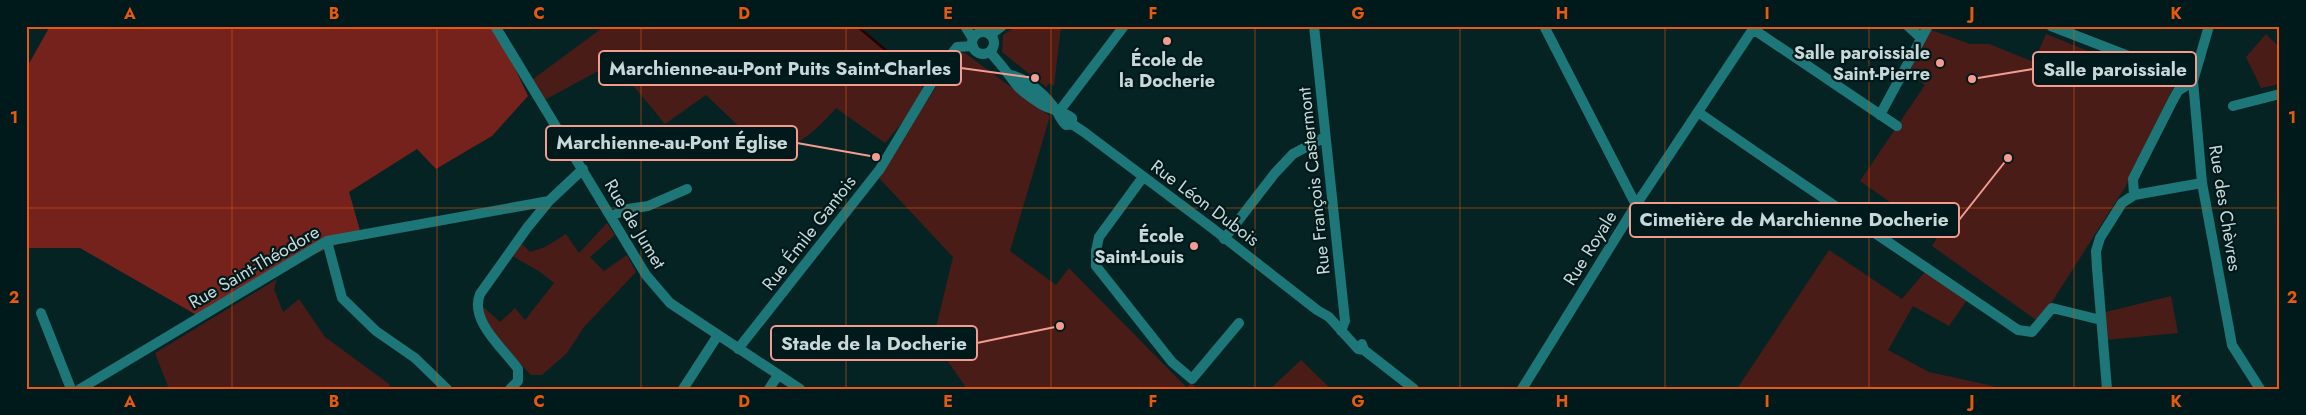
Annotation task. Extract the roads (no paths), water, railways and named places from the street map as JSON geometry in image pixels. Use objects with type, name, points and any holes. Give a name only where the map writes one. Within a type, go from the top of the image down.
[{"type":"street","name":"Rue de Jumet","points":[[494,26],[646,275],[659,292],[670,303],[800,389]]},
{"type":"street","points":[[965,26],[973,42],[980,54],[990,52],[994,43],[990,35],[982,32],[973,42]]},
{"type":"street","points":[[990,35],[1002,26]]},
{"type":"street","points":[[1058,113],[1124,26]]},
{"type":"street","name":"Rue François Castermont","points":[[1314,26],[1345,321],[1340,331]]},
{"type":"street","points":[[1544,26],[1636,205]]},
{"type":"street","points":[[1908,26],[1921,38]]},
{"type":"street","points":[[1880,115],[1928,26]]},
{"type":"street","points":[[2052,26],[2193,81]]},
{"type":"street","name":"Rue des Chèvres","points":[[2209,26],[2193,81],[2202,182],[2232,345],[2260,389]]},
{"type":"street","points":[[1754,28],[1897,126]]},
{"type":"street","name":"Rue Royale","points":[[1527,387],[1636,205],[1754,28]]},
{"type":"street","name":"Rue Émile Gantois","points":[[738,349],[880,169],[942,66],[956,47],[973,42]]},
{"type":"street","name":"Rue Léon Dubois","points":[[990,52],[1011,75],[1015,84],[1042,105],[1058,113],[1061,121],[1066,125],[1072,124],[1143,177],[1317,310],[1321,320],[1362,344],[1364,350],[1414,389]]},
{"type":"street","points":[[2134,195],[2133,179],[2173,100],[2178,91],[2193,81]]},
{"type":"street","points":[[2234,106],[2280,94]]},
{"type":"street","points":[[1698,112],[1885,242],[1914,259],[2018,330],[2032,332],[2052,308],[2101,320]]},
{"type":"street","points":[[1224,239],[1275,173],[1293,154],[1325,137]]},
{"type":"street","points":[[510,389],[518,381],[518,369],[481,321],[477,301],[527,228],[549,201],[582,169]]},
{"type":"street","points":[[1143,177],[1099,237],[1096,251],[1096,266],[1172,362],[1192,379],[1239,323]]},
{"type":"street","points":[[2107,389],[2096,251],[2100,238],[2122,203],[2134,195],[2202,182]]},
{"type":"street","points":[[611,216],[628,209],[648,206],[687,189]]},
{"type":"street","name":"Rue Saint-Théodore","points":[[80,389],[327,241],[549,201]]},
{"type":"street","points":[[327,241],[342,298],[376,331],[415,358],[447,389]]},
{"type":"street","points":[[41,313],[72,389]]},
{"type":"street","points":[[683,389],[718,335]]},
{"type":"street","points":[[769,389],[778,374]]},
{"type":"waterway","points":[[857,26],[895,58]]},
{"type":"place","name":"École de la Docherie","points":[[1167,41]]},
{"type":"place","name":"Salle paroissiale Saint-Pierre","points":[[1940,63]]},
{"type":"place","name":"Marchienne-au-Pont Puits Saint-Charles","points":[[1035,78]]},
{"type":"place","name":"Salle paroissiale","points":[[1972,79]]},
{"type":"place","name":"Marchienne-au-Pont Église","points":[[876,157]]},
{"type":"place","name":"Cimetière de Marchienne Docherie","points":[[2008,158]]},
{"type":"place","name":"École Saint-Louis","points":[[1194,246]]},
{"type":"place","name":"Stade de la Docherie","points":[[1060,326]]}]
